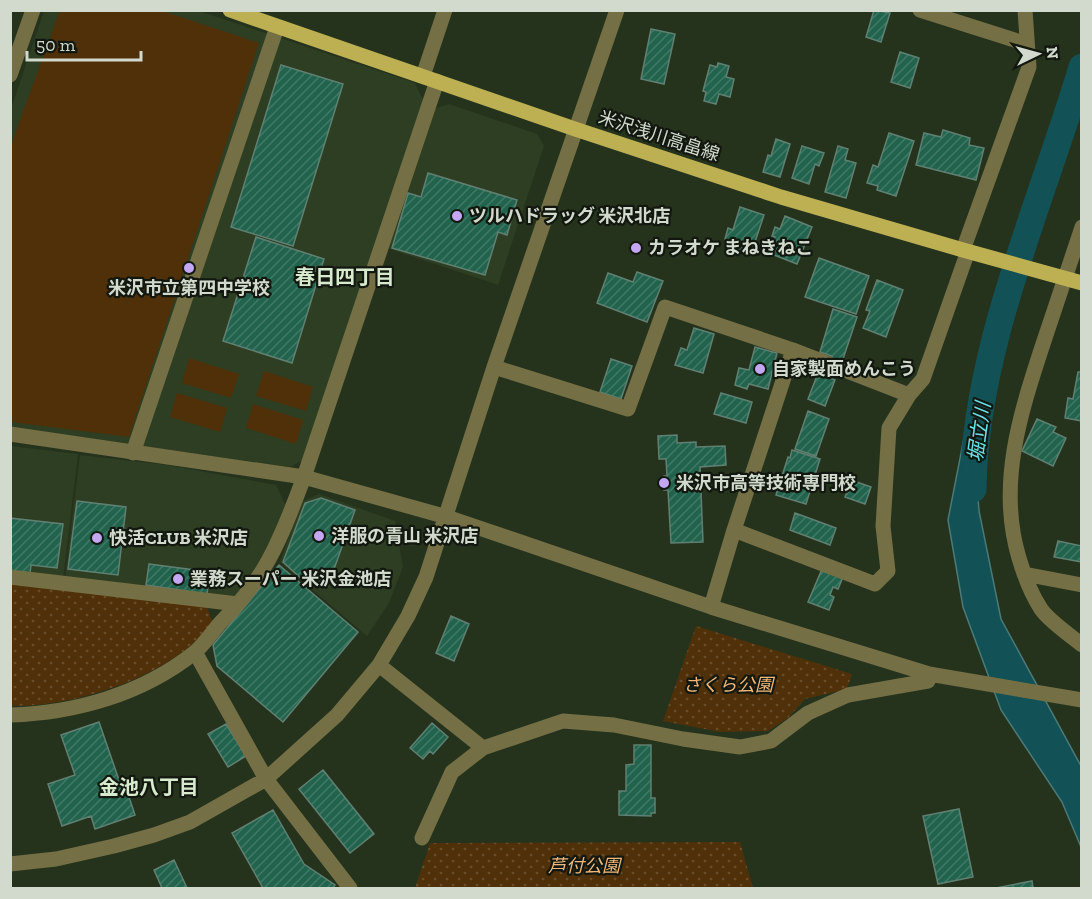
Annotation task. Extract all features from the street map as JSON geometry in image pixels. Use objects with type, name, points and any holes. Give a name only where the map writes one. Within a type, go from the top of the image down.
[{"type":"main road","name":"米沢浅川高畠線","points":[[230,10],[575,129],[792,200],[1082,283]]},
{"type":"street","points":[[10,75],[33,10]]},
{"type":"street","points":[[10,715],[87,705],[120,695],[156,678],[195,652],[238,604],[267,564],[284,531],[304,477],[430,79],[445,10]]},
{"type":"street","points":[[10,864],[56,859],[154,835],[190,822],[267,779],[337,715],[379,665],[408,616],[426,577],[494,367],[617,10]]},
{"type":"street","points":[[920,10],[1027,44]]},
{"type":"street","points":[[734,530],[875,584],[888,571],[883,526],[889,428],[909,395],[922,380],[1029,67],[1025,10]]},
{"type":"street","points":[[133,453],[277,27]]},
{"type":"street","points":[[1082,227],[1026,394],[1014,441],[1010,477],[1010,518],[1024,574],[1042,610],[1082,645]]},
{"type":"street","points":[[494,367],[628,409],[665,307],[793,351],[909,395]]},
{"type":"street","points":[[711,608],[793,351]]},
{"type":"street","points":[[10,434],[304,477],[447,517],[711,608],[929,674],[1082,700]]},
{"type":"street","points":[[1024,574],[1082,585]]},
{"type":"street","points":[[10,577],[238,604]]},
{"type":"street","points":[[195,652],[267,779],[350,888]]},
{"type":"street","points":[[379,665],[483,748]]},
{"type":"street","points":[[422,838],[452,772],[483,748],[563,722],[614,725],[683,739],[740,747],[771,741],[808,713],[848,695],[928,681],[929,674]]},
{"type":"shaded area","name":"米沢市立第四中学校","points":[[44,11],[199,11],[415,83],[423,100],[303,460],[290,467],[11,428],[11,109]]},
{"type":"shaded area","name":"ツルハドラッグ 米沢北店","points":[[449,104],[537,134],[544,146],[498,285],[387,248],[433,109]]},
{"type":"shaded area","points":[[11,446],[78,454],[63,579],[11,573]]},
{"type":"shaded area","points":[[80,455],[167,465],[276,485],[286,506],[262,562],[233,602],[65,579]]},
{"type":"shaded area","points":[[319,494],[395,521],[403,567],[389,603],[367,636],[280,562],[301,502]]},
{"type":"green space","points":[[60,10],[163,11],[259,43],[129,437],[11,422],[11,145]]},
{"type":"green space","points":[[189,358],[239,374],[231,398],[182,383]]},
{"type":"green space","points":[[264,371],[313,387],[306,411],[256,396]]},
{"type":"green space","points":[[177,393],[227,408],[220,432],[170,417]]},
{"type":"green space","points":[[253,404],[303,420],[296,444],[246,428]]},
{"type":"green space","points":[[11,584],[206,604],[213,623],[190,646],[172,659],[129,682],[57,702],[11,706]]},
{"type":"green space","name":"さくら公園","points":[[696,626],[852,674],[847,689],[805,699],[788,718],[768,731],[720,732],[663,721]]},
{"type":"green space","name":"芦付公園","points":[[740,842],[753,888],[415,888],[430,843]]},
{"type":"water","points":[[971,402],[979,511],[1001,619],[1081,766],[1081,847],[1062,802],[1001,710],[963,607],[948,520]]},
{"type":"building","points":[[874,10],[890,13],[881,42],[866,37]]},
{"type":"building","points":[[651,29],[675,34],[664,84],[641,79]]},
{"type":"building","points":[[900,52],[919,58],[910,88],[891,82]]},
{"type":"building","points":[[718,63],[729,66],[726,77],[734,79],[730,97],[719,94],[716,104],[704,101],[706,92],[703,91],[710,65],[717,67]]},
{"type":"building","points":[[281,65],[343,84],[293,246],[231,227]]},
{"type":"building","points":[[943,130],[970,138],[969,145],[984,148],[976,180],[916,165],[924,133],[941,137]]},
{"type":"building","points":[[889,133],[914,141],[896,196],[877,190],[878,186],[867,183],[873,165],[878,167]]},
{"type":"building","points":[[776,139],[790,144],[780,177],[763,172]]},
{"type":"building","points":[[802,146],[824,153],[819,166],[815,164],[809,184],[792,178]]},
{"type":"building","points":[[838,146],[848,149],[845,160],[856,163],[846,198],[825,192]]},
{"type":"building","name":"ツルハドラッグ 米沢北店","points":[[428,173],[517,200],[507,235],[498,232],[485,275],[392,248],[408,193],[421,197]]},
{"type":"building","points":[[740,207],[764,215],[751,254],[726,245],[728,228],[733,230]]},
{"type":"building","points":[[785,216],[812,227],[797,264],[769,253],[775,237],[772,236],[775,227],[780,229]]},
{"type":"building","points":[[256,237],[324,259],[292,363],[223,341]]},
{"type":"building","points":[[819,258],[869,276],[856,314],[805,297]]},
{"type":"building","points":[[637,272],[663,281],[647,322],[597,303],[608,273],[633,282]]},
{"type":"building","points":[[877,280],[903,290],[886,337],[863,328],[870,311],[866,310]]},
{"type":"building","points":[[833,309],[857,317],[842,362],[831,359],[832,356],[820,352]]},
{"type":"building","points":[[694,328],[714,334],[703,373],[675,365],[681,348],[687,350]]},
{"type":"building","points":[[755,347],[777,353],[768,389],[749,384],[747,389],[735,385],[739,368],[749,370]]},
{"type":"building","points":[[611,359],[632,366],[621,399],[600,392]]},
{"type":"building","points":[[1078,372],[1082,372],[1082,421],[1065,418],[1068,398],[1073,399]]},
{"type":"building","points":[[818,373],[835,380],[825,406],[808,399]]},
{"type":"building","points":[[721,393],[752,402],[746,423],[714,414]]},
{"type":"building","points":[[808,411],[829,419],[816,456],[795,449]]},
{"type":"building","points":[[1037,419],[1056,427],[1053,432],[1066,438],[1053,466],[1022,451]]},
{"type":"building","points":[[677,435],[677,443],[696,442],[696,447],[725,446],[726,465],[700,467],[703,542],[671,543],[668,490],[664,490],[664,476],[667,476],[666,459],[659,459],[658,436]]},
{"type":"building","points":[[792,450],[820,459],[806,504],[776,495]]},
{"type":"building","points":[[851,480],[871,487],[865,504],[845,497]]},
{"type":"building","name":"洋服の青山 米沢店","points":[[321,498],[355,510],[328,586],[303,580],[283,562],[305,503]]},
{"type":"building","name":"快活CLUB 米沢店","points":[[77,501],[126,507],[118,575],[68,569]]},
{"type":"building","points":[[795,513],[836,528],[830,545],[790,530]]},
{"type":"building","points":[[10,518],[63,524],[57,568],[31,565],[30,573],[10,571]]},
{"type":"building","points":[[1058,541],[1082,546],[1082,562],[1054,557]]},
{"type":"building","name":"業務スーパー 米沢金池店","points":[[149,564],[210,572],[207,594],[146,585]]},
{"type":"building","points":[[279,565],[358,632],[283,722],[217,666],[213,645]]},
{"type":"building","points":[[822,569],[843,577],[838,589],[833,587],[830,595],[834,597],[829,610],[808,602]]},
{"type":"building","points":[[451,616],[469,624],[454,661],[436,653]]},
{"type":"building","points":[[99,722],[120,783],[124,782],[135,815],[95,829],[91,816],[62,826],[48,784],[75,775],[61,735]]},
{"type":"building","points":[[432,723],[448,737],[433,754],[430,751],[423,759],[410,748]]},
{"type":"building","points":[[226,724],[246,756],[228,767],[208,734]]},
{"type":"building","points":[[634,745],[651,745],[651,798],[655,798],[655,813],[651,813],[651,816],[619,815],[619,791],[626,791],[626,765],[634,764]]},
{"type":"building","points":[[323,770],[374,834],[350,853],[299,789]]},
{"type":"building","points":[[959,809],[973,877],[938,884],[923,816]]},
{"type":"building","points":[[273,810],[304,864],[335,885],[333,888],[263,888],[232,833]]},
{"type":"building","points":[[174,860],[187,888],[162,888],[154,870]]},
{"type":"building","points":[[1032,881],[1033,888],[996,888]]},
{"type":"waterway","name":"堀立川","points":[[973,489],[977,436],[985,382],[998,329],[1013,275],[1082,67]]},
{"type":"place","name":"ツルハドラッグ 米沢北店","points":[[457,216]]},
{"type":"place","name":"カラオケ まねきねこ","points":[[636,248]]},
{"type":"place","name":"米沢市立第四中学校","points":[[189,268]]},
{"type":"place","name":"自家製面めんこう","points":[[760,369]]},
{"type":"place","name":"米沢市高等技術専門校","points":[[664,483]]},
{"type":"place","name":"洋服の青山 米沢店","points":[[319,536]]},
{"type":"place","name":"快活CLUB 米沢店","points":[[97,538]]},
{"type":"place","name":"業務スーパー 米沢金池店","points":[[178,579]]},
{"type":"district","name":"春日四丁目","points":[[345,277]]},
{"type":"district","name":"金池八丁目","points":[[149,787]]}]
